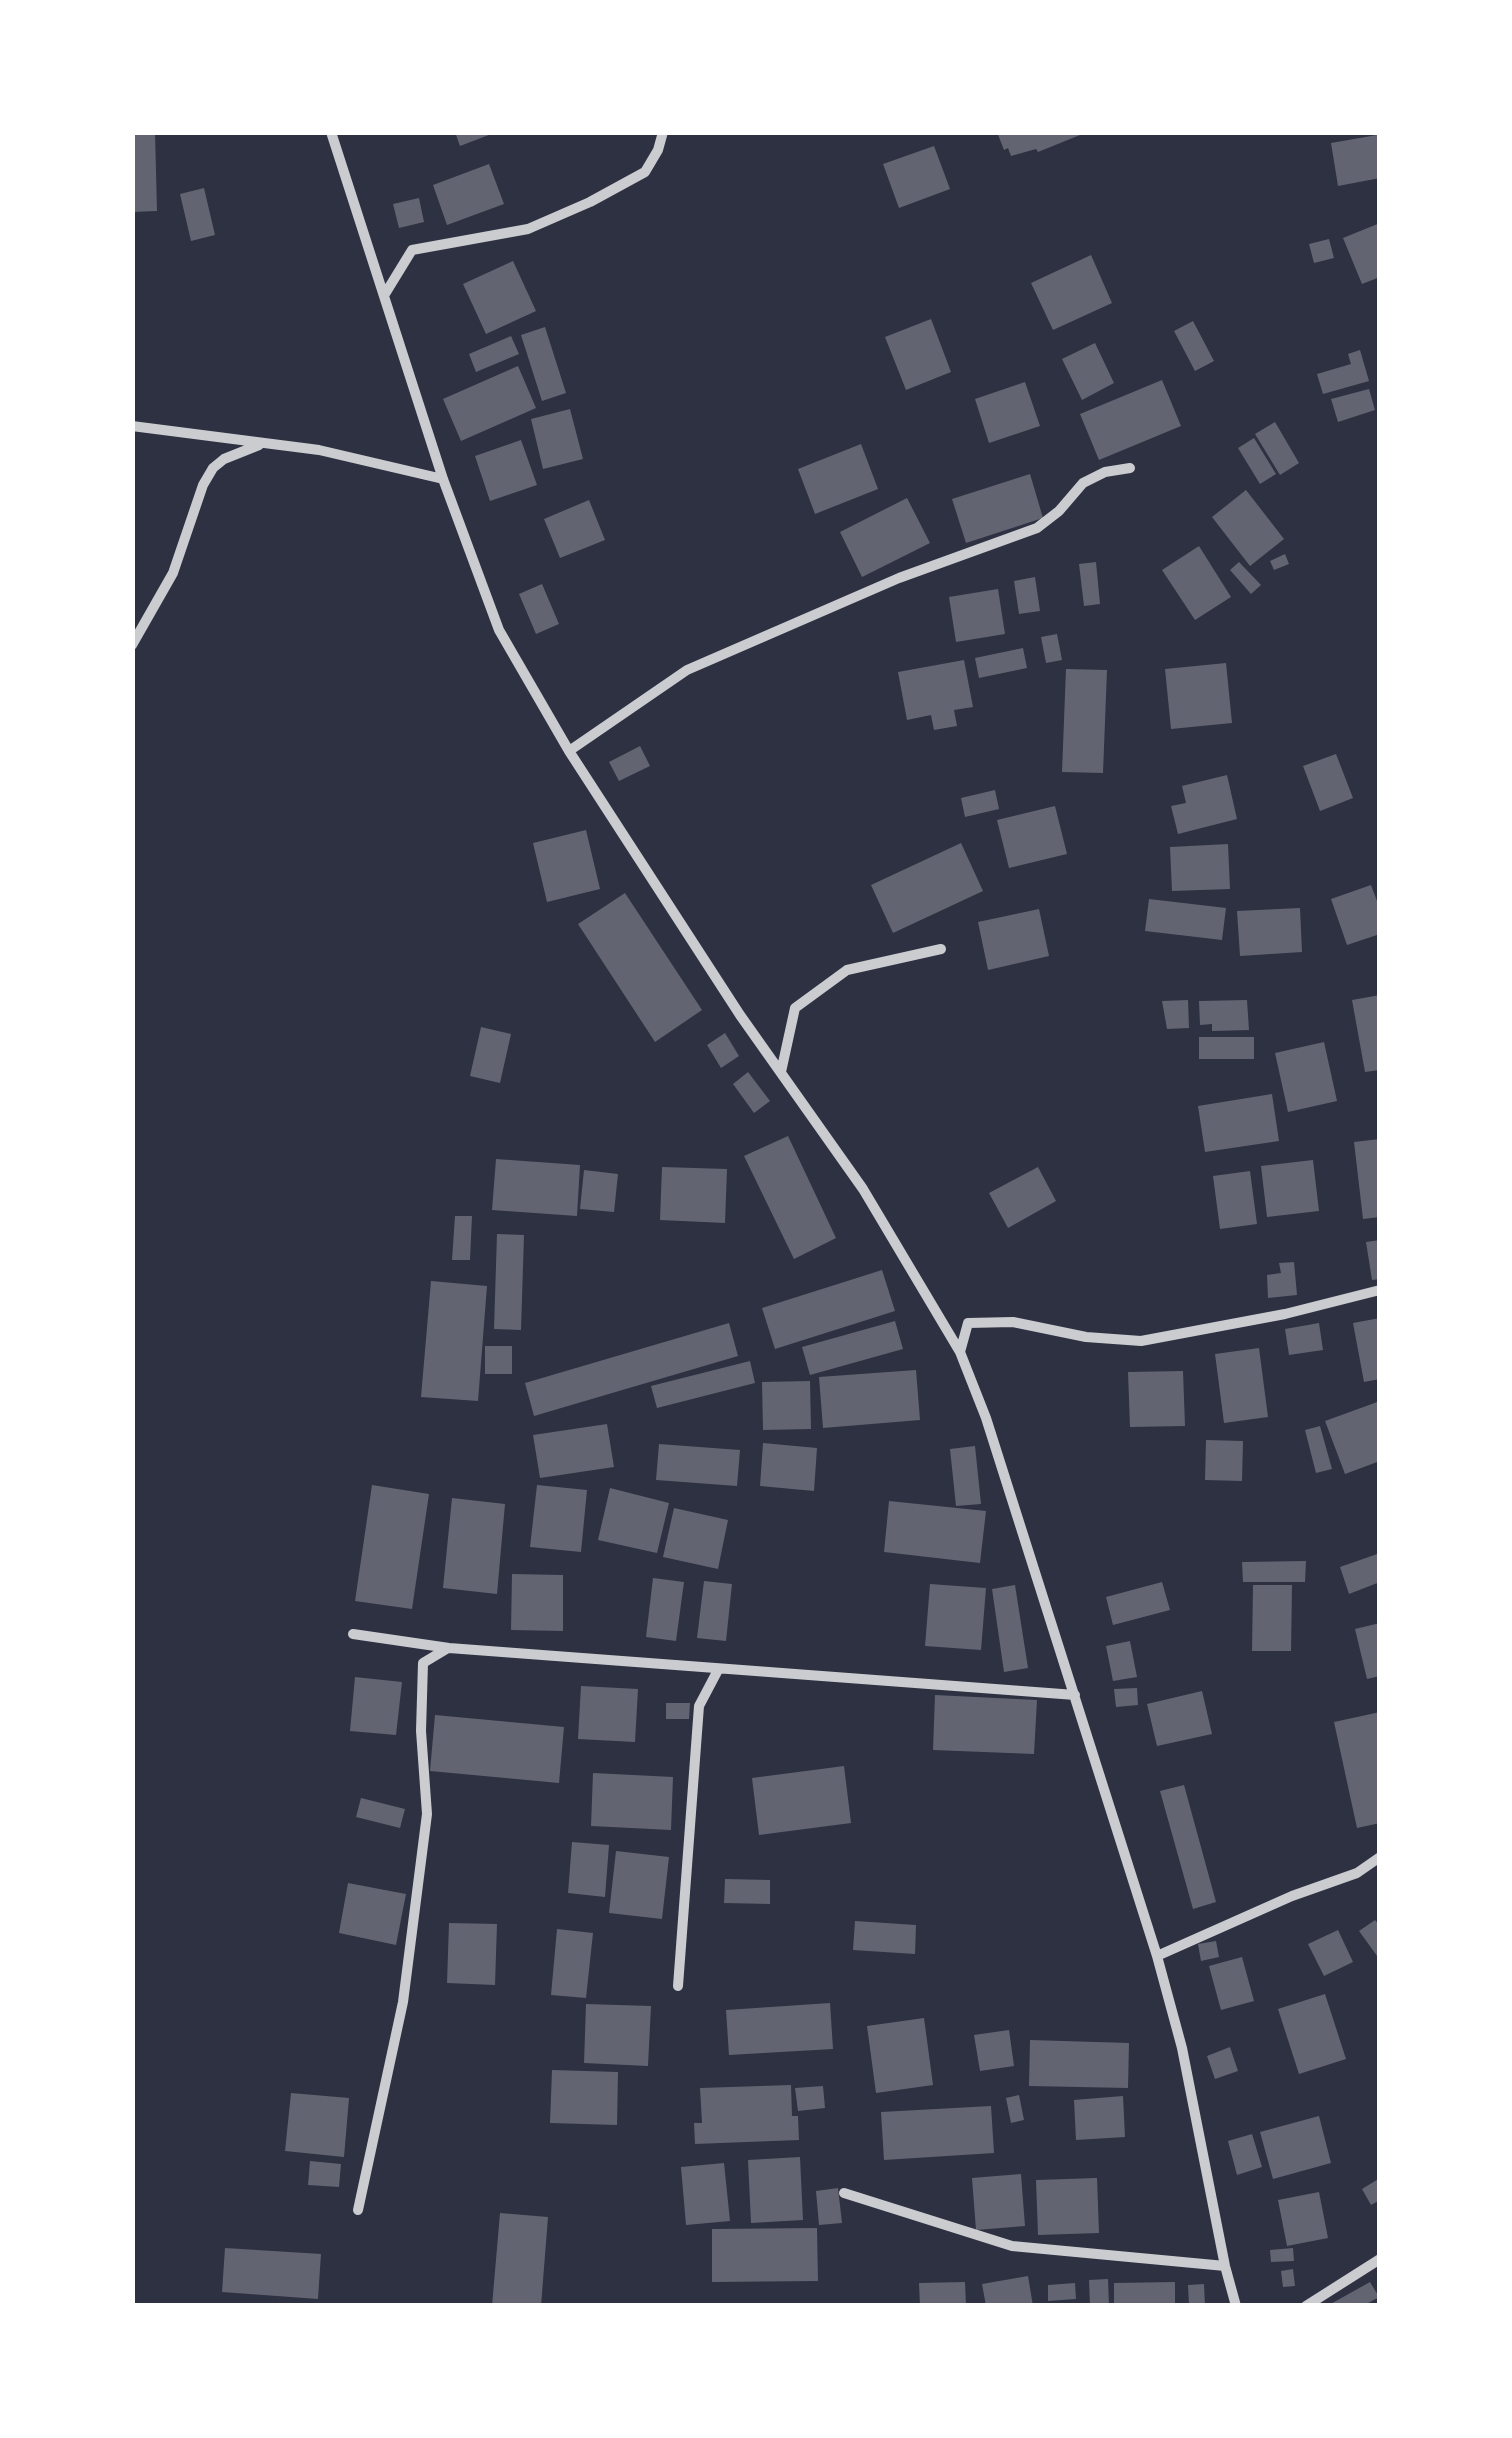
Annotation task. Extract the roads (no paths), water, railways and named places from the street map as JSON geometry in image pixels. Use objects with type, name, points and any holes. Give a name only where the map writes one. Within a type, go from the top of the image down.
[{"type":"street","points":[[331,132],[442,479],[499,630],[569,751],[862,1189],[960,1352],[986,1418],[1157,1956],[1182,2048],[1224,2266],[1236,2306]]},
{"type":"street","points":[[385,294],[412,250],[528,229],[645,172],[658,150],[662,132]]},
{"type":"street","points":[[132,426],[319,450],[442,479]]},
{"type":"street","points":[[132,645],[173,573],[202,485],[212,468],[260,445]]},
{"type":"street","points":[[569,751],[687,670],[898,578],[1037,528],[1059,511],[1083,483],[1105,472],[1130,468]]},
{"type":"street","points":[[781,1072],[794,1008],[847,970],[941,948]]},
{"type":"street","points":[[960,1352],[968,1323],[1013,1322],[1086,1338],[1141,1341],[1286,1314],[1380,1290]]},
{"type":"street","points":[[353,1634],[449,1648],[1075,1695]]},
{"type":"street","points":[[358,2210],[402,2002],[427,1814],[420,1731],[423,1663],[449,1648]]},
{"type":"street","points":[[678,1986],[698,1706],[718,1670]]},
{"type":"street","points":[[1157,1956],[1292,1896],[1357,1873],[1380,1857]]},
{"type":"street","points":[[844,2194],[1012,2246],[1224,2266]]},
{"type":"street","points":[[1306,2306],[1380,2258]]}]
